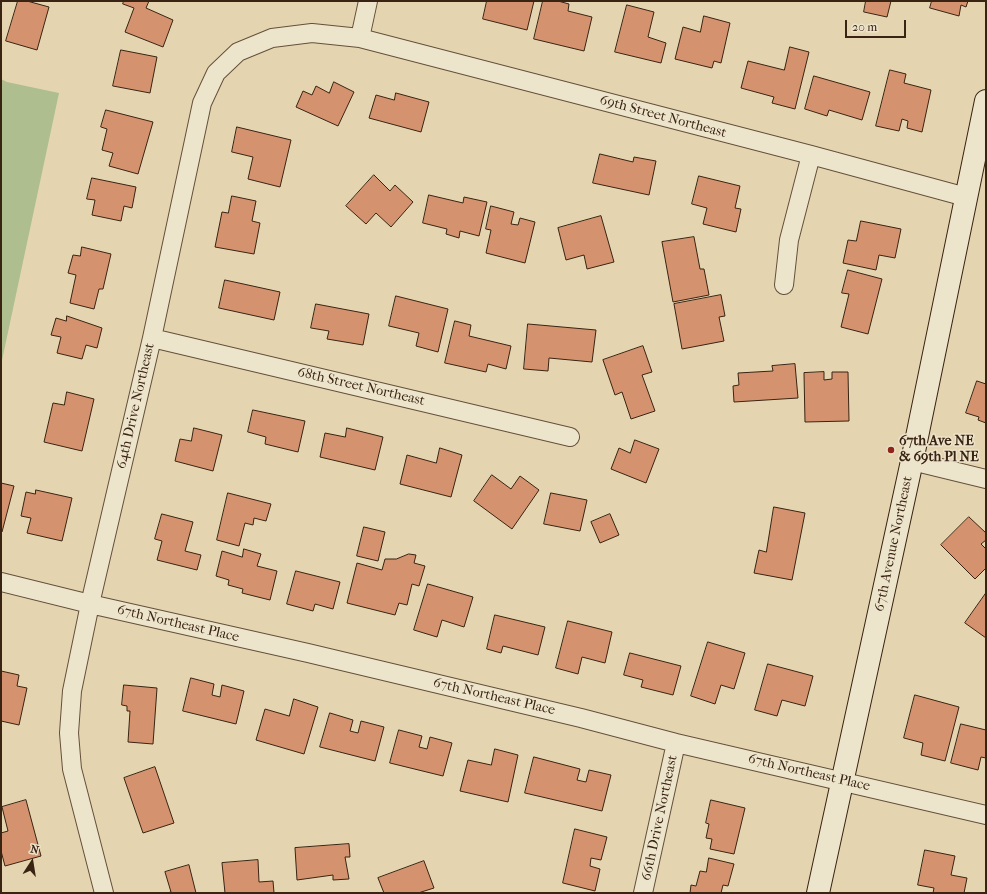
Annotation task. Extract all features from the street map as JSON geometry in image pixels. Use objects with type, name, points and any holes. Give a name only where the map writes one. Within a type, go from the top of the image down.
[{"type":"main road","name":"67th Avenue Northeast","points":[[818,893],[912,461],[986,101]]},
{"type":"street","points":[[360,38],[368,1]]},
{"type":"street","name":"64th Drive Northeast","points":[[104,893],[72,769],[69,733],[72,691],[90,604],[152,338],[202,103],[216,73],[238,52],[272,38],[312,34],[360,38]]},
{"type":"street","name":"69th Street Northeast","points":[[360,38],[811,155],[966,197]]},
{"type":"street","points":[[784,285],[789,240],[811,155]]},
{"type":"street","name":"68th Street Northeast","points":[[152,338],[570,437]]},
{"type":"street","points":[[912,461],[986,478]]},
{"type":"street","name":"67th Northeast Place","points":[[1,582],[90,604],[308,653],[581,718],[676,743],[986,815]]},
{"type":"street","name":"66th Drive Northeast","points":[[643,893],[676,743]]},
{"type":"green space","points":[[1,79],[7,82],[59,93],[1,365]]},
{"type":"building","points":[[18,1],[27,1],[49,7],[37,50],[6,41]]},
{"type":"building","points":[[124,1],[149,1],[146,8],[173,20],[163,47],[125,32],[134,8],[123,4]]},
{"type":"building","points":[[487,1],[534,1],[527,30],[483,19]]},
{"type":"building","points":[[543,1],[558,1],[569,4],[568,11],[592,17],[584,51],[534,39]]},
{"type":"building","points":[[866,1],[891,1],[887,17],[864,12]]},
{"type":"building","points":[[932,1],[968,1],[966,7],[961,5],[959,16],[930,8]]},
{"type":"building","points":[[627,5],[654,12],[648,37],[666,43],[661,63],[615,52]]},
{"type":"building","points":[[704,16],[730,23],[721,63],[714,61],[712,68],[675,59],[683,27],[700,32]]},
{"type":"building","points":[[790,47],[809,52],[795,109],[772,103],[774,97],[741,88],[748,61],[784,70]]},
{"type":"building","points":[[121,50],[157,57],[150,93],[113,86]]},
{"type":"building","points":[[890,70],[906,74],[904,83],[931,90],[922,132],[907,128],[908,121],[902,119],[899,131],[876,126]]},
{"type":"building","points":[[814,76],[870,92],[862,120],[829,110],[827,116],[805,109]]},
{"type":"building","points":[[334,82],[354,92],[338,126],[296,107],[303,91],[312,95],[316,86],[329,93]]},
{"type":"building","points":[[396,93],[429,102],[421,132],[369,118],[376,95],[394,100]]},
{"type":"building","points":[[106,110],[153,122],[138,174],[109,166],[113,153],[102,150],[107,129],[101,127]]},
{"type":"building","points":[[237,127],[291,140],[280,187],[248,179],[253,157],[232,152]]},
{"type":"building","points":[[600,154],[633,162],[634,157],[656,161],[649,195],[593,183]]},
{"type":"building","points":[[374,175],[390,191],[395,185],[413,202],[391,227],[376,213],[366,224],[346,206]]},
{"type":"building","points":[[699,176],[740,186],[735,208],[741,209],[736,232],[703,224],[707,208],[692,204]]},
{"type":"building","points":[[92,178],[136,187],[132,208],[124,206],[121,221],[92,215],[95,200],[87,199]]},
{"type":"building","points":[[429,195],[463,203],[464,197],[487,202],[479,236],[460,231],[459,238],[446,234],[447,229],[423,223]]},
{"type":"building","points":[[232,196],[256,201],[252,221],[260,223],[254,254],[215,247],[222,212],[228,213]]},
{"type":"building","points":[[491,206],[514,212],[511,224],[518,225],[520,218],[535,222],[525,263],[486,253],[491,230],[486,229]]},
{"type":"building","points":[[601,216],[614,262],[587,269],[584,255],[566,260],[558,228]]},
{"type":"building","points":[[861,221],[901,229],[895,258],[879,255],[876,270],[843,263],[848,240],[856,241]]},
{"type":"building","points":[[694,237],[700,269],[704,269],[709,295],[673,302],[662,242]]},
{"type":"building","points":[[82,247],[111,254],[103,289],[99,289],[94,309],[70,303],[76,275],[68,273],[73,255],[80,256]]},
{"type":"building","points":[[848,270],[882,279],[868,334],[841,327],[849,294],[842,293]]},
{"type":"building","points":[[225,280],[280,292],[274,320],[219,308]]},
{"type":"building","points":[[721,295],[725,316],[719,317],[724,341],[682,349],[674,304]]},
{"type":"building","points":[[396,296],[448,309],[438,352],[416,346],[419,333],[389,326]]},
{"type":"building","points":[[316,304],[369,314],[363,345],[327,339],[329,331],[311,328]]},
{"type":"building","points":[[67,316],[102,328],[97,348],[86,345],[82,359],[57,353],[61,337],[51,335],[56,318],[66,321]]},
{"type":"building","points":[[455,321],[471,325],[469,336],[511,346],[506,369],[488,364],[486,372],[445,363]]},
{"type":"building","points":[[528,324],[596,330],[592,362],[549,358],[548,371],[524,369]]},
{"type":"building","points":[[643,346],[652,372],[642,375],[655,411],[631,419],[622,392],[615,395],[603,360]]},
{"type":"building","points":[[795,364],[798,398],[734,402],[733,386],[739,385],[738,373],[773,371],[772,366]]},
{"type":"building","points":[[824,372],[824,380],[832,379],[832,372],[848,372],[849,421],[805,422],[804,373]]},
{"type":"building","points":[[977,381],[986,384],[986,423],[978,420],[979,417],[966,413]]},
{"type":"building","points":[[67,392],[94,399],[82,451],[44,442],[53,403],[64,405]]},
{"type":"building","points":[[253,410],[305,421],[298,452],[265,444],[266,437],[248,432]]},
{"type":"building","points":[[194,428],[222,435],[213,471],[175,461],[180,439],[191,441]]},
{"type":"building","points":[[347,428],[383,437],[375,470],[320,457],[325,433],[345,437]]},
{"type":"building","points":[[635,440],[659,449],[646,483],[611,469],[619,448],[630,453]]},
{"type":"building","points":[[440,448],[462,455],[451,497],[400,484],[407,455],[436,463]]},
{"type":"building","points":[[492,475],[511,489],[520,476],[539,490],[512,529],[474,501]]},
{"type":"building","points":[[1,483],[14,486],[2,532],[1,532]]},
{"type":"building","points":[[36,490],[72,498],[62,541],[27,533],[31,518],[21,516],[26,492],[35,494]]},
{"type":"building","points":[[228,493],[271,504],[266,521],[254,518],[253,525],[245,523],[239,546],[217,540]]},
{"type":"building","points":[[551,493],[587,500],[580,531],[544,524]]},
{"type":"building","points":[[774,507],[805,513],[792,580],[754,573],[759,550],[766,552]]},
{"type":"building","points":[[162,514],[193,522],[185,551],[201,555],[197,570],[157,560],[162,541],[155,539]]},
{"type":"building","points":[[610,514],[619,535],[600,543],[591,522]]},
{"type":"building","points":[[969,517],[986,533],[986,540],[981,544],[986,549],[986,568],[975,579],[941,545]]},
{"type":"building","points":[[364,527],[385,532],[378,561],[357,556]]},
{"type":"building","points":[[244,549],[261,554],[257,566],[277,571],[270,600],[242,593],[243,589],[228,585],[229,580],[216,576],[222,551],[242,557]]},
{"type":"building","points":[[409,554],[416,555],[414,563],[425,566],[419,586],[412,584],[407,605],[399,603],[395,615],[347,603],[357,563],[382,570],[385,559],[396,559]]},
{"type":"building","points":[[296,571],[340,582],[333,609],[315,604],[313,611],[287,604]]},
{"type":"building","points":[[428,584],[473,597],[464,627],[442,620],[437,637],[414,630]]},
{"type":"building","points":[[986,593],[986,638],[965,623]]},
{"type":"building","points":[[495,615],[545,627],[538,655],[503,646],[501,653],[487,649]]},
{"type":"building","points":[[568,621],[612,632],[605,663],[582,657],[578,674],[556,668]]},
{"type":"building","points":[[708,642],[745,653],[734,689],[721,685],[715,704],[691,696]]},
{"type":"building","points":[[630,653],[681,666],[673,695],[641,687],[643,680],[624,675]]},
{"type":"building","points":[[768,664],[813,676],[805,706],[782,700],[777,716],[755,710]]},
{"type":"building","points":[[1,671],[19,675],[17,686],[27,688],[19,725],[1,721]]},
{"type":"building","points":[[191,678],[214,684],[212,695],[220,697],[222,685],[244,691],[236,724],[183,711]]},
{"type":"building","points":[[124,685],[157,688],[153,744],[128,742],[130,711],[127,711],[127,706],[122,705]]},
{"type":"building","points":[[915,695],[959,707],[945,761],[921,755],[923,743],[904,738]]},
{"type":"building","points":[[294,699],[318,707],[304,754],[256,740],[265,709],[289,716]]},
{"type":"building","points":[[330,713],[353,720],[350,731],[358,733],[361,721],[384,727],[375,761],[320,747]]},
{"type":"building","points":[[961,724],[986,730],[986,758],[981,757],[978,770],[951,763]]},
{"type":"building","points":[[399,730],[422,736],[419,747],[427,749],[430,737],[452,743],[443,776],[390,763]]},
{"type":"building","points":[[495,749],[518,755],[508,802],[460,791],[468,760],[491,765]]},
{"type":"building","points":[[534,757],[580,769],[577,780],[586,782],[589,770],[611,775],[602,811],[525,793]]},
{"type":"building","points":[[155,767],[174,823],[143,833],[124,778]]},
{"type":"building","points":[[26,800],[41,856],[5,866],[1,851],[1,833],[8,831],[2,807]]},
{"type":"building","points":[[711,800],[745,808],[734,854],[710,849],[712,839],[706,838],[709,824],[706,823]]},
{"type":"building","points":[[575,829],[607,837],[601,860],[591,858],[590,866],[600,869],[595,891],[563,883]]},
{"type":"building","points":[[349,844],[350,857],[345,857],[349,879],[333,880],[333,875],[297,880],[295,848]]},
{"type":"building","points":[[925,850],[955,856],[951,875],[967,878],[964,893],[933,893],[934,888],[918,885]]},
{"type":"building","points":[[709,858],[734,864],[728,886],[723,885],[721,893],[690,893],[691,885],[696,886],[700,871],[706,872]]},
{"type":"building","points":[[258,860],[259,882],[273,881],[274,893],[225,893],[222,863]]},
{"type":"building","points":[[424,861],[434,888],[418,893],[384,893],[378,878]]},
{"type":"building","points":[[189,865],[196,893],[167,893],[171,892],[165,872]]},
{"type":"place","name":"67th Ave NE & 69th Pl NE","points":[[891,450]]}]
